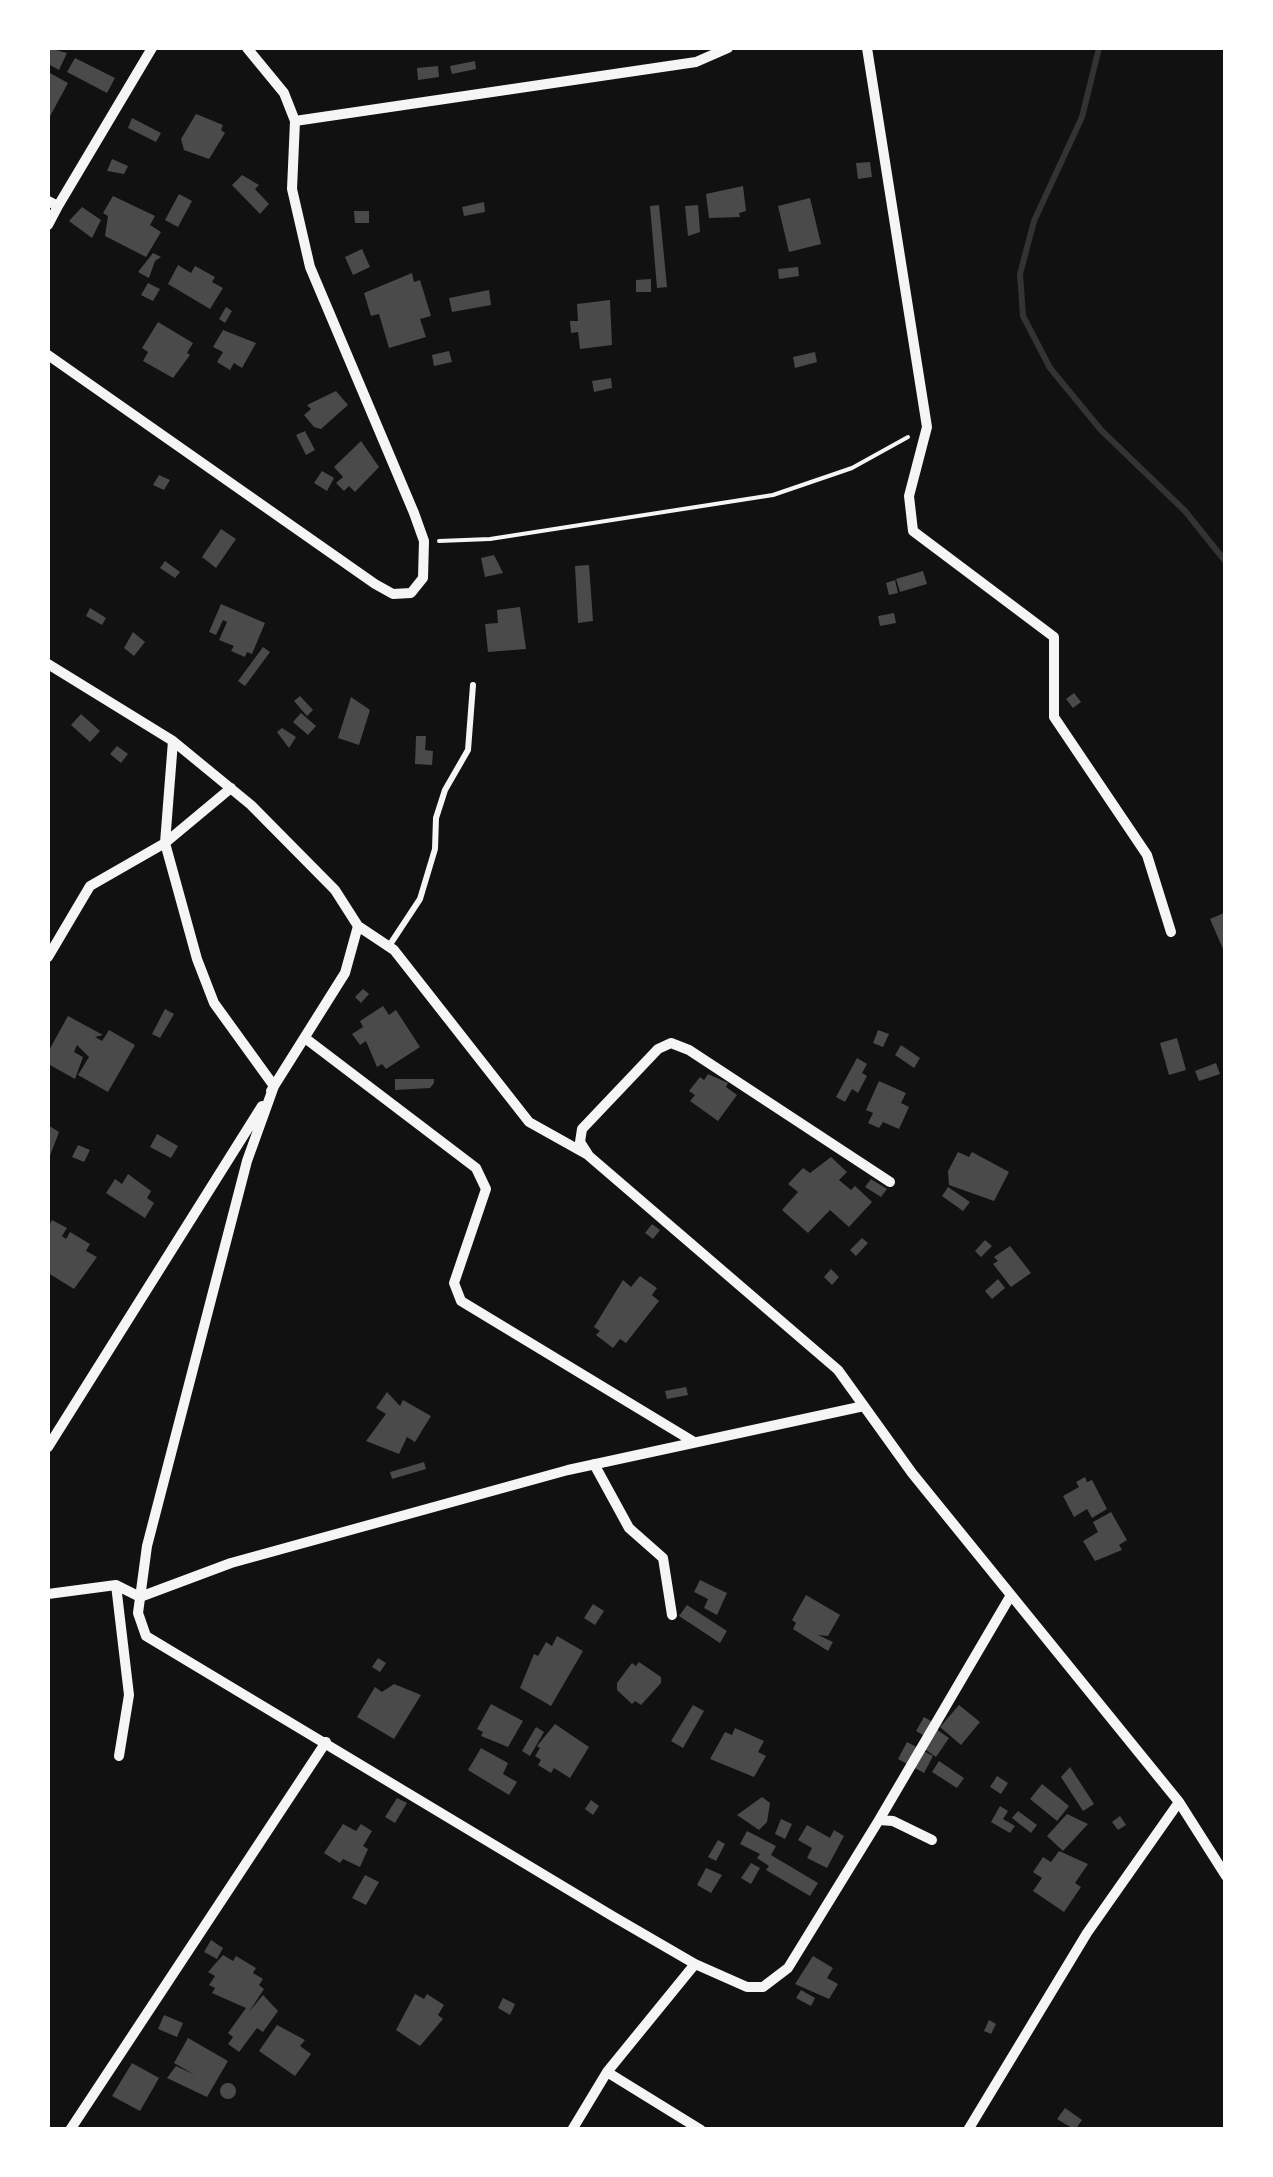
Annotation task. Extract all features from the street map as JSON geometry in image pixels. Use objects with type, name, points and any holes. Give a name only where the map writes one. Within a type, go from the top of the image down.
[{"type":"street","points":[[48,225],[52,203],[152,48]]},
{"type":"street","points":[[48,355],[394,594],[411,593],[423,578],[424,541],[310,267],[292,189],[295,120],[284,93],[247,48]]},
{"type":"street","points":[[295,120],[696,62],[728,48]]},
{"type":"street","points":[[866,48],[927,426],[908,496],[913,531],[1054,637],[1054,717],[1147,855],[1170,932]]},
{"type":"street","points":[[48,664],[173,740],[230,788],[336,890],[358,926],[388,947],[529,1122],[589,1156],[838,1370],[1011,1595],[1179,1802],[1226,1876]]},
{"type":"street","points":[[173,740],[165,843],[197,959],[214,1003],[274,1086]]},
{"type":"street","points":[[48,958],[90,886],[165,843],[230,788]]},
{"type":"street","points":[[48,1447],[346,973],[358,926]]},
{"type":"street","points":[[304,1038],[476,1168],[486,1189],[454,1283],[461,1300],[694,1442]]},
{"type":"street","points":[[589,1156],[580,1142],[582,1128],[658,1049],[671,1044],[689,1050],[890,1182]]},
{"type":"street","points":[[274,1086],[247,1161],[147,1546],[138,1622],[146,1636],[695,1964],[747,1987],[763,1987],[775,1980],[809,1940],[1011,1595]]},
{"type":"street","points":[[48,1594],[116,1585],[140,1598],[231,1563],[594,1464],[864,1406]]},
{"type":"street","points":[[594,1464],[629,1528],[663,1558],[672,1615]]},
{"type":"street","points":[[116,1585],[129,1695],[119,1756]]},
{"type":"street","points":[[70,2130],[326,1742]]},
{"type":"street","points":[[973,2128],[1088,1933],[1179,1802]]},
{"type":"street","points":[[880,1820],[893,1821],[932,1840]]},
{"type":"street","points":[[572,2130],[607,2072],[695,1964]]},
{"type":"street","points":[[607,2072],[701,2130]]},
{"type":"lane","points":[[388,947],[420,899],[436,850],[436,818],[445,790],[468,750],[473,685]]},
{"type":"path","points":[[424,541],[490,538],[773,495],[852,468],[927,426]]},
{"type":"building","points":[[48,48],[67,53],[59,70],[48,64]]},
{"type":"building","points":[[75,58],[115,78],[107,93],[67,72]]},
{"type":"building","points":[[475,61],[476,69],[452,74],[450,66]]},
{"type":"building","points":[[438,66],[439,77],[418,80],[417,68]]},
{"type":"building","points":[[48,72],[68,83],[48,120]]},
{"type":"building","points":[[196,114],[223,125],[221,130],[225,133],[209,159],[184,150],[181,139]]},
{"type":"building","points":[[132,118],[161,133],[156,142],[128,128]]},
{"type":"building","points":[[112,159],[128,166],[124,174],[107,171]]},
{"type":"building","points":[[870,162],[872,177],[858,179],[856,163]]},
{"type":"building","points":[[242,175],[259,185],[255,189],[269,204],[260,214],[232,185]]},
{"type":"building","points":[[743,186],[746,211],[739,213],[740,217],[709,218],[706,194]]},
{"type":"building","points":[[179,194],[192,201],[178,227],[165,220]]},
{"type":"building","points":[[113,196],[155,216],[150,225],[161,232],[146,257],[105,236],[108,216],[103,213]]},
{"type":"building","points":[[810,198],[821,244],[789,252],[778,206]]},
{"type":"building","points":[[484,202],[485,212],[464,216],[462,207]]},
{"type":"building","points":[[659,205],[667,287],[657,288],[650,206]]},
{"type":"building","points":[[698,205],[700,232],[688,236],[685,206]]},
{"type":"building","points":[[82,207],[101,220],[92,238],[69,221]]},
{"type":"building","points":[[354,211],[369,211],[369,223],[355,223]]},
{"type":"building","points":[[362,249],[370,267],[353,275],[345,257]]},
{"type":"building","points":[[153,253],[161,257],[155,261],[149,278],[138,272]]},
{"type":"building","points":[[178,265],[191,273],[195,266],[215,277],[212,282],[223,288],[210,309],[168,284]]},
{"type":"building","points":[[798,267],[799,276],[779,279],[778,269]]},
{"type":"building","points":[[412,273],[414,282],[420,280],[431,316],[420,319],[426,337],[389,348],[379,314],[371,316],[364,293]]},
{"type":"building","points":[[651,279],[651,292],[636,292],[636,280]]},
{"type":"building","points":[[148,283],[160,289],[153,301],[141,295]]},
{"type":"building","points":[[489,290],[491,305],[452,312],[449,298]]},
{"type":"building","points":[[610,300],[612,345],[580,349],[578,332],[571,333],[570,321],[578,321],[577,304]]},
{"type":"building","points":[[226,307],[232,311],[225,323],[219,319]]},
{"type":"building","points":[[158,322],[193,343],[187,353],[190,355],[173,378],[143,361],[148,352],[142,348]]},
{"type":"building","points":[[223,330],[256,343],[242,368],[234,363],[230,370],[217,362],[223,352],[213,347]]},
{"type":"building","points":[[449,351],[452,362],[434,366],[432,355]]},
{"type":"building","points":[[815,352],[817,362],[795,368],[793,357]]},
{"type":"building","points":[[611,378],[612,388],[594,392],[592,381]]},
{"type":"building","points":[[336,391],[348,405],[321,429],[314,427],[304,415],[311,409],[307,405]]},
{"type":"building","points":[[305,431],[315,450],[306,455],[296,435]]},
{"type":"building","points":[[361,441],[379,467],[355,492],[349,486],[344,491],[336,483],[343,477],[334,467]]},
{"type":"building","points":[[322,471],[334,478],[327,491],[314,483]]},
{"type":"building","points":[[159,475],[170,480],[164,490],[153,485]]},
{"type":"building","points":[[221,529],[236,539],[216,568],[202,557]]},
{"type":"building","points":[[494,555],[503,573],[485,577],[481,558]]},
{"type":"building","points":[[165,561],[180,572],[175,578],[160,568]]},
{"type":"building","points":[[589,565],[593,621],[578,623],[575,566]]},
{"type":"building","points":[[923,571],[927,584],[900,592],[896,579]]},
{"type":"building","points":[[895,580],[898,593],[889,595],[886,583]]},
{"type":"building","points":[[221,604],[265,623],[252,654],[247,652],[245,657],[231,651],[234,646],[219,640],[227,622],[223,620],[216,635],[209,632]]},
{"type":"building","points":[[520,607],[526,649],[488,652],[485,624],[498,623],[497,610]]},
{"type":"building","points":[[90,608],[106,618],[102,625],[86,616]]},
{"type":"building","points":[[894,613],[896,623],[880,626],[878,616]]},
{"type":"building","points":[[133,632],[145,642],[134,656],[124,648]]},
{"type":"building","points":[[263,647],[270,652],[245,686],[238,681]]},
{"type":"building","points":[[1074,693],[1081,702],[1073,708],[1066,699]]},
{"type":"building","points":[[300,696],[313,710],[307,716],[294,701]]},
{"type":"building","points":[[351,697],[370,710],[359,745],[338,738]]},
{"type":"building","points":[[301,713],[316,726],[308,735],[293,722]]},
{"type":"building","points":[[81,714],[100,731],[90,742],[71,725]]},
{"type":"building","points":[[282,728],[296,737],[289,748],[277,732]]},
{"type":"building","points":[[416,736],[426,736],[425,750],[433,751],[432,765],[415,764]]},
{"type":"building","points":[[117,746],[128,754],[121,763],[110,754]]},
{"type":"building","points":[[1226,912],[1226,956],[1210,919]]},
{"type":"building","points":[[363,989],[369,994],[361,1003],[355,997]]},
{"type":"building","points":[[383,1006],[389,1015],[396,1010],[420,1047],[386,1069],[382,1064],[377,1067],[366,1041],[360,1045],[352,1034],[363,1027],[360,1021]]},
{"type":"building","points":[[165,1009],[174,1014],[160,1038],[152,1034]]},
{"type":"building","points":[[68,1016],[103,1035],[95,1037],[102,1041],[109,1030],[135,1045],[108,1092],[78,1075],[89,1057],[77,1045],[74,1052],[83,1057],[75,1079],[48,1064],[48,1052]]},
{"type":"building","points":[[878,1030],[889,1034],[883,1047],[873,1043]]},
{"type":"building","points":[[1177,1038],[1186,1070],[1169,1075],[1160,1043]]},
{"type":"building","points":[[901,1045],[920,1058],[914,1068],[895,1055]]},
{"type":"building","points":[[857,1058],[867,1064],[862,1073],[867,1076],[858,1093],[852,1089],[845,1102],[836,1097]]},
{"type":"building","points":[[1216,1063],[1220,1074],[1199,1081],[1195,1071]]},
{"type":"building","points":[[708,1074],[728,1083],[726,1087],[737,1095],[718,1121],[690,1101],[695,1095],[689,1091],[700,1077],[704,1080]]},
{"type":"building","points":[[395,1079],[434,1079],[434,1083],[430,1088],[395,1090]]},
{"type":"building","points":[[879,1081],[906,1093],[901,1103],[909,1107],[899,1129],[883,1122],[879,1128],[868,1123],[873,1113],[866,1110]]},
{"type":"building","points":[[48,1125],[59,1132],[48,1161]]},
{"type":"building","points":[[157,1134],[178,1146],[171,1158],[150,1147]]},
{"type":"building","points":[[78,1145],[90,1150],[84,1162],[72,1157]]},
{"type":"building","points":[[958,1152],[969,1157],[972,1152],[1009,1172],[994,1201],[949,1185],[948,1171]]},
{"type":"building","points":[[831,1157],[847,1172],[839,1180],[851,1190],[855,1186],[872,1202],[849,1227],[830,1210],[808,1233],[782,1210],[798,1192],[788,1184],[803,1168],[810,1173]]},
{"type":"building","points":[[128,1174],[151,1191],[147,1198],[154,1203],[145,1218],[106,1193],[115,1179],[122,1184]]},
{"type":"building","points":[[871,1179],[887,1189],[881,1197],[865,1187]]},
{"type":"building","points":[[948,1187],[970,1202],[963,1211],[942,1196]]},
{"type":"building","points":[[52,1220],[67,1228],[62,1236],[66,1239],[70,1232],[90,1244],[86,1251],[97,1257],[74,1289],[48,1273],[48,1227]]},
{"type":"building","points":[[652,1224],[660,1230],[653,1239],[645,1233]]},
{"type":"building","points":[[862,1238],[868,1243],[856,1256],[850,1250]]},
{"type":"building","points":[[985,1240],[992,1246],[981,1257],[975,1251]]},
{"type":"building","points":[[1010,1246],[1031,1273],[1011,1287],[993,1264],[998,1261],[994,1257]]},
{"type":"building","points":[[831,1269],[839,1277],[832,1285],[824,1277]]},
{"type":"building","points":[[640,1276],[657,1288],[652,1295],[659,1301],[626,1343],[620,1339],[613,1348],[596,1335],[600,1331],[594,1327],[623,1280],[631,1287]]},
{"type":"building","points":[[998,1279],[1005,1288],[992,1299],[985,1291]]},
{"type":"building","points":[[686,1387],[688,1395],[667,1399],[665,1391]]},
{"type":"building","points":[[387,1392],[400,1406],[403,1400],[431,1416],[415,1442],[407,1437],[399,1454],[366,1441],[386,1414],[376,1408]]},
{"type":"building","points":[[424,1462],[426,1469],[392,1479],[390,1472]]},
{"type":"building","points":[[1085,1477],[1087,1482],[1092,1480],[1107,1509],[1092,1518],[1087,1509],[1074,1517],[1063,1496],[1079,1487],[1076,1482]]},
{"type":"building","points":[[1111,1512],[1127,1540],[1119,1545],[1122,1550],[1095,1561],[1083,1541],[1098,1532],[1093,1522]]},
{"type":"building","points":[[700,1580],[727,1593],[717,1615],[704,1608],[708,1599],[694,1592]]},
{"type":"building","points":[[806,1595],[840,1615],[828,1636],[818,1635],[833,1642],[828,1651],[793,1629],[796,1623],[792,1620]]},
{"type":"building","points":[[593,1604],[604,1611],[595,1625],[584,1618]]},
{"type":"building","points":[[687,1605],[727,1631],[720,1643],[679,1616]]},
{"type":"building","points":[[557,1636],[583,1651],[551,1706],[520,1688],[534,1654],[538,1656],[546,1642],[552,1646]]},
{"type":"building","points":[[378,1658],[386,1663],[380,1672],[372,1667]]},
{"type":"building","points":[[639,1662],[661,1677],[661,1683],[641,1705],[635,1701],[632,1704],[617,1690],[617,1683],[632,1663],[636,1666]]},
{"type":"building","points":[[394,1684],[421,1695],[394,1739],[357,1717],[375,1687],[382,1692]]},
{"type":"building","points":[[491,1704],[523,1721],[508,1747],[481,1736],[483,1732],[477,1729]]},
{"type":"building","points":[[693,1705],[704,1711],[683,1748],[671,1741]]},
{"type":"building","points":[[959,1705],[980,1722],[961,1745],[940,1727]]},
{"type":"building","points":[[924,1717],[936,1724],[928,1738],[916,1731]]},
{"type":"building","points":[[555,1724],[589,1747],[570,1778],[554,1768],[551,1773],[538,1765],[541,1760],[535,1756],[540,1748],[537,1746]]},
{"type":"building","points":[[536,1727],[544,1732],[530,1756],[522,1751]]},
{"type":"building","points":[[735,1728],[764,1741],[758,1752],[766,1756],[754,1777],[710,1759],[725,1732],[732,1735]]},
{"type":"building","points":[[936,1729],[949,1738],[936,1757],[923,1748]]},
{"type":"building","points":[[907,1742],[933,1756],[924,1773],[898,1759]]},
{"type":"building","points":[[481,1748],[508,1763],[503,1774],[517,1782],[509,1795],[468,1770]]},
{"type":"building","points":[[939,1761],[964,1778],[957,1788],[932,1772]]},
{"type":"building","points":[[1070,1767],[1094,1804],[1083,1811],[1061,1777]]},
{"type":"building","points":[[997,1776],[1008,1783],[1001,1794],[990,1787]]},
{"type":"building","points":[[1042,1784],[1069,1806],[1057,1821],[1030,1799]]},
{"type":"building","points":[[762,1797],[770,1803],[767,1822],[759,1830],[737,1815]]},
{"type":"building","points":[[397,1798],[407,1803],[395,1823],[385,1817]]},
{"type":"building","points":[[591,1800],[599,1806],[593,1815],[585,1809]]},
{"type":"building","points":[[1000,1806],[1008,1811],[1003,1819],[1015,1826],[1010,1833],[991,1822]]},
{"type":"building","points":[[1018,1811],[1037,1825],[1031,1833],[1012,1818]]},
{"type":"building","points":[[1067,1814],[1088,1824],[1063,1851],[1047,1836]]},
{"type":"building","points":[[1120,1816],[1126,1825],[1118,1830],[1112,1822]]},
{"type":"building","points":[[781,1819],[792,1824],[785,1839],[775,1834]]},
{"type":"building","points":[[343,1824],[356,1831],[361,1824],[372,1831],[363,1846],[368,1849],[360,1867],[343,1859],[340,1863],[324,1853]]},
{"type":"building","points":[[807,1825],[830,1838],[834,1830],[844,1836],[827,1868],[807,1858],[812,1848],[798,1840]]},
{"type":"building","points":[[747,1831],[776,1846],[771,1855],[818,1883],[810,1896],[766,1870],[769,1866],[757,1858],[760,1854],[740,1844]]},
{"type":"building","points":[[718,1840],[725,1844],[716,1861],[708,1857]]},
{"type":"building","points":[[1059,1851],[1088,1864],[1075,1883],[1081,1887],[1064,1912],[1033,1891],[1042,1878],[1033,1872],[1043,1857],[1051,1862]]},
{"type":"building","points":[[751,1863],[760,1868],[751,1884],[741,1878]]},
{"type":"building","points":[[706,1868],[722,1875],[711,1893],[697,1885]]},
{"type":"building","points":[[365,1875],[379,1882],[366,1905],[352,1898]]},
{"type":"building","points":[[211,1940],[223,1948],[217,1959],[204,1952]]},
{"type":"building","points":[[223,1955],[233,1961],[236,1956],[256,1968],[253,1973],[263,1979],[259,1985],[264,1989],[249,2012],[263,1995],[278,2011],[263,2032],[257,2028],[239,2052],[228,2044],[233,2037],[228,2033],[246,2008],[212,1993],[215,1988],[209,1985],[215,1976],[208,1972]]},
{"type":"building","points":[[813,1956],[833,1968],[827,1978],[838,1984],[829,1999],[795,1984]]},
{"type":"building","points":[[801,1990],[815,1998],[811,2006],[796,1998]]},
{"type":"building","points":[[415,1994],[424,1999],[427,1994],[444,2005],[438,2015],[443,2019],[420,2046],[396,2030]]},
{"type":"building","points":[[503,1998],[515,2004],[510,2015],[498,2008]]},
{"type":"building","points":[[164,2015],[183,2023],[177,2037],[158,2029]]},
{"type":"building","points":[[989,2020],[996,2024],[991,2034],[984,2031]]},
{"type":"building","points":[[277,2025],[305,2040],[300,2046],[311,2054],[295,2076],[259,2051]]},
{"type":"building","points":[[188,2038],[228,2061],[207,2097],[167,2078],[176,2066],[195,2075],[174,2063]]},
{"type":"building","points":[[132,2063],[159,2078],[140,2111],[112,2096]]},
{"type":"building","points":[[228,2083],[236,2091],[228,2099],[220,2091]]},
{"type":"building","points":[[1065,2108],[1082,2120],[1075,2130],[1057,2119]]},
{"type":"waterway","points":[[1099,48],[1082,117],[1034,221],[1020,274],[1023,316],[1050,368],[1101,430],[1185,511],[1226,562]]}]
